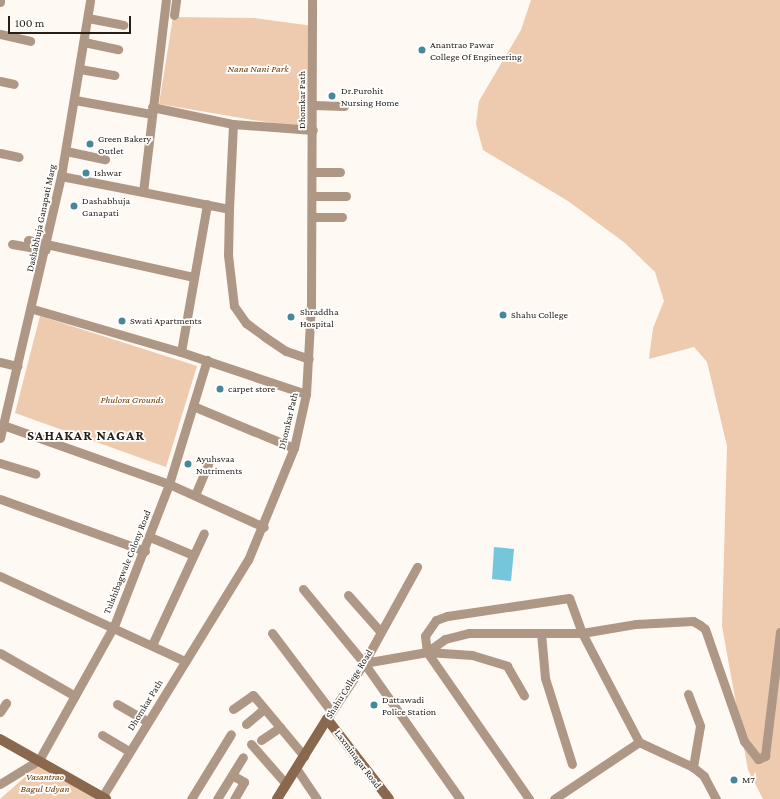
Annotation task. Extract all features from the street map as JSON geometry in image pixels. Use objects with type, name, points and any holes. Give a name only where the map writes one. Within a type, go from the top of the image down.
[{"type":"street","name":"Dashabhuja Ganapati Marg","points":[[0,438],[33,309],[61,176],[75,100],[90,0]]},
{"type":"street","points":[[143,192],[151,111],[166,0]]},
{"type":"street","points":[[174,15],[176,0]]},
{"type":"street","name":"Dhomkar Path","points":[[104,798],[129,751],[185,661],[264,527],[294,448],[306,394],[309,359],[313,172],[312,0]]},
{"type":"street","points":[[88,18],[123,25]]},
{"type":"street","points":[[0,34],[30,41]]},
{"type":"street","points":[[84,42],[118,49]]},
{"type":"street","points":[[80,69],[114,75]]},
{"type":"street","points":[[0,81],[14,84]]},
{"type":"street","points":[[75,100],[234,124],[313,130]]},
{"type":"street","points":[[313,105],[344,106]]},
{"type":"street","points":[[234,124],[228,255],[234,306],[246,323],[265,337],[286,351],[309,359]]},
{"type":"street","points":[[66,151],[105,159]]},
{"type":"street","points":[[0,153],[19,157]]},
{"type":"street","points":[[313,172],[340,172]]},
{"type":"street","points":[[61,176],[229,209]]},
{"type":"street","points":[[312,196],[346,196]]},
{"type":"street","points":[[181,352],[207,204]]},
{"type":"street","points":[[312,217],[342,217]]},
{"type":"street","points":[[28,240],[46,247]]},
{"type":"street","points":[[12,244],[46,247],[194,277]]},
{"type":"street","points":[[33,309],[207,360],[306,394]]},
{"type":"street","name":"Tulshibagwale Colony Road","points":[[39,760],[114,626],[145,551],[169,484],[207,360]]},
{"type":"street","points":[[0,362],[18,366]]},
{"type":"street","points":[[193,406],[294,448]]},
{"type":"street","points":[[3,425],[169,484],[264,527]]},
{"type":"street","points":[[0,463],[35,474]]},
{"type":"street","points":[[195,496],[208,464]]},
{"type":"street","points":[[0,499],[145,551]]},
{"type":"street","points":[[152,645],[204,532]]},
{"type":"street","points":[[150,537],[193,555]]},
{"type":"street","name":"Shahu College Road","points":[[277,799],[364,662],[416,567]]},
{"type":"street","points":[[0,576],[114,626],[185,661]]},
{"type":"street","points":[[303,589],[364,662],[460,799]]},
{"type":"street","points":[[348,595],[380,631]]},
{"type":"street","points":[[528,799],[427,652],[425,636],[436,620],[447,616],[569,598],[582,633],[639,742],[693,767],[704,776],[716,799]]},
{"type":"street","points":[[427,652],[445,639],[469,633],[582,633],[636,624],[693,621],[700,624],[707,635],[744,741],[758,759],[765,756],[780,632]]},
{"type":"street","points":[[272,633],[329,715]]},
{"type":"street","points":[[541,633],[545,678],[572,764]]},
{"type":"street","points":[[364,662],[427,652],[460,653],[507,666],[524,696]]},
{"type":"street","points":[[0,653],[75,696]]},
{"type":"street","points":[[688,694],[700,726],[693,767]]},
{"type":"street","points":[[233,709],[253,695],[304,756]]},
{"type":"street","points":[[0,712],[6,703]]},
{"type":"street","points":[[117,704],[147,721]]},
{"type":"street","points":[[246,724],[264,708]]},
{"type":"street","name":"Laxminagar Road","points":[[329,715],[389,799]]},
{"type":"street","points":[[261,740],[280,727]]},
{"type":"street","points":[[191,799],[231,734]]},
{"type":"street","points":[[102,735],[129,751]]},
{"type":"street","points":[[0,739],[104,798]]},
{"type":"street","points":[[554,799],[639,742]]},
{"type":"street","points":[[251,744],[286,784]]},
{"type":"street","points":[[217,799],[243,757]]},
{"type":"street","points":[[0,784],[39,760]]},
{"type":"street","points":[[296,768],[317,799]]},
{"type":"street","points":[[232,775],[244,782],[234,799]]},
{"type":"green space","points":[[531,0],[780,0],[780,799],[763,799],[748,770],[722,626],[727,446],[707,362],[694,347],[649,359],[653,328],[664,301],[655,272],[625,243],[568,201],[483,150],[476,124],[479,101],[521,30]]},
{"type":"green space","name":"Nana Nani Park","points":[[173,17],[254,18],[313,26],[313,130],[159,104]]},
{"type":"green space","name":"Phulora Grounds","points":[[40,316],[197,366],[166,467],[15,413]]},
{"type":"green space","name":"Vasantrao Bagul Udyan","points":[[42,762],[106,799],[0,799]]},
{"type":"water","points":[[494,547],[514,549],[511,581],[492,579]]},
{"type":"place","name":"Anantrao Pawar College Of Engineering","points":[[422,50]]},
{"type":"place","name":"Dr.Purohit Nursing Home","points":[[332,96]]},
{"type":"place","name":"Green Bakery Outlet","points":[[90,144]]},
{"type":"place","name":"Ishwar","points":[[86,173]]},
{"type":"place","name":"Dashabhuja Ganapati","points":[[74,206]]},
{"type":"place","name":"Shahu College","points":[[503,315]]},
{"type":"place","name":"Shraddha Hospital","points":[[291,317]]},
{"type":"place","name":"Swati Apartments","points":[[122,321]]},
{"type":"place","name":"carpet store","points":[[220,389]]},
{"type":"place","name":"Ayuhsvaa Nutriments","points":[[188,464]]},
{"type":"place","name":"Dattawadi Police Station","points":[[374,705]]},
{"type":"place","name":"M7","points":[[734,780]]},
{"type":"district","name":"SAHAKAR NAGAR","points":[[86,435]]}]
